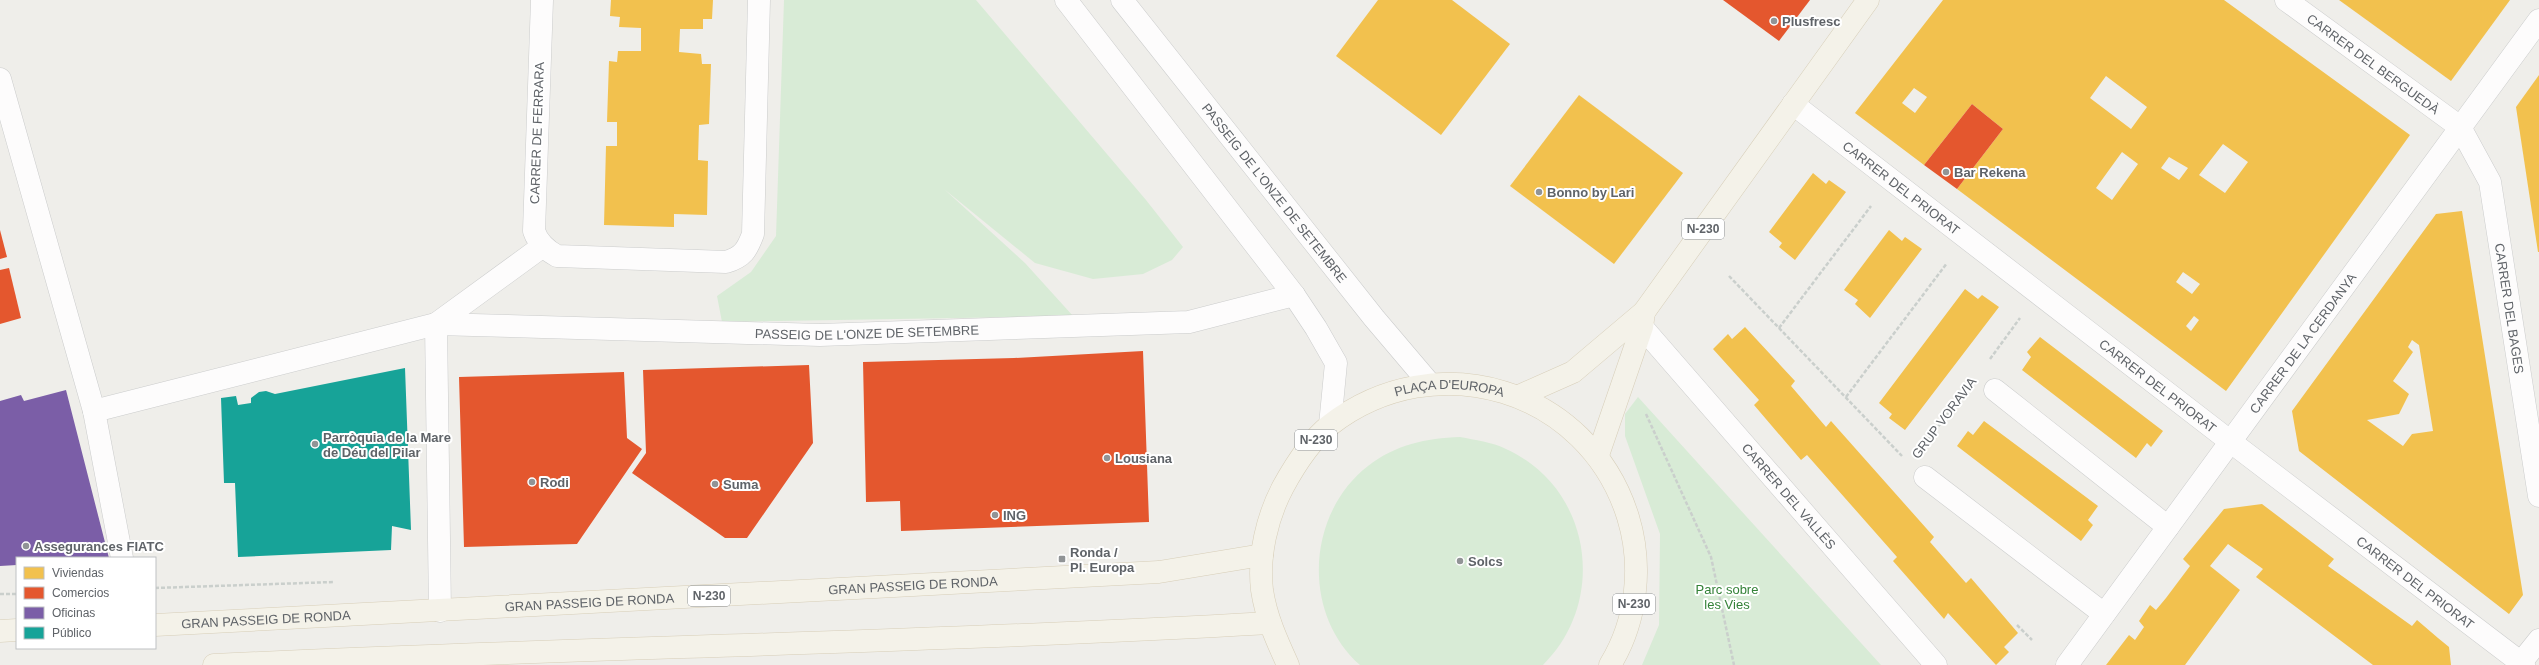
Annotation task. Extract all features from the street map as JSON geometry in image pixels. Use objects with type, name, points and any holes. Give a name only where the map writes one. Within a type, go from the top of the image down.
[{"type":"main road","name":"N-230","points":[[1598,455],[1643,320],[1793,104],[1868,0]]},
{"type":"main road","name":"N-230","points":[[1519,396],[1573,372],[1643,320]]},
{"type":"main road","name":"PLAÇA D'EUROPA","points":[[1288,665],[1270,624],[1262,590],[1262,555],[1273,506],[1296,462],[1330,425],[1377,397],[1430,384],[1475,385],[1519,396],[1562,420],[1598,455],[1621,495],[1635,539],[1636,594],[1622,646],[1610,665]]},
{"type":"main road","name":"GRAN PASSEIG DE RONDA","points":[[156,625],[1159,572],[1262,555]]},
{"type":"main road","points":[[214,665],[377,661],[1105,633],[1270,624]]},
{"type":"main road","points":[[0,631],[16,630]]},
{"type":"street","name":"CARRER DE FERRARA","points":[[542,0],[534,231],[550,251]]},
{"type":"street","points":[[94,411],[436,324],[550,251],[726,262],[737,258],[745,253],[753,234],[759,0]]},
{"type":"street","points":[[1066,0],[1294,295],[1316,328],[1336,363],[1330,425]]},
{"type":"street","name":"PASSEIG DE L'ONZE DE SETEMBRE","points":[[1122,0],[1374,318],[1430,384]]},
{"type":"street","name":"CARRER DEL BERGUEDÀ","points":[[2286,0],[2460,127]]},
{"type":"street","name":"CARRER DE LA CERDANYA","points":[[2067,665],[2539,20]]},
{"type":"street","points":[[0,78],[94,411],[122,557]]},
{"type":"street","name":"CARRER DEL PRIORAT","points":[[1793,104],[2521,664]]},
{"type":"street","name":"CARRER DEL BAGES","points":[[2460,127],[2490,182],[2530,382],[2539,496]]},
{"type":"street","name":"PASSEIG DE L'ONZE DE SETEMBRE","points":[[436,324],[820,335],[1189,322],[1294,295]]},
{"type":"street","name":"CARRER DEL VALLÈS","points":[[1643,320],[1936,665]]},
{"type":"street","points":[[436,324],[440,611]]},
{"type":"street","name":"GRUP VORAVIA","points":[[1995,390],[2168,527]]},
{"type":"street","name":"GRUP VORAVIA","points":[[1925,477],[2104,614]]},
{"type":"street","points":[[2521,664],[2539,640]]},
{"type":"path","points":[[1779,328],[1871,206]]},
{"type":"path","points":[[1846,397],[1947,263]]},
{"type":"path","name":"GRUP VORAVIA","points":[[1729,276],[1904,458]]},
{"type":"path","points":[[1988,360],[2021,318]]},
{"type":"path","name":"GRUP VORAVIA","points":[[1919,452],[1966,391]]},
{"type":"path","points":[[1646,408],[1646,415],[1712,557],[1734,665]]},
{"type":"path","points":[[0,594],[16,594]]},
{"type":"path","points":[[2017,625],[2032,640]]},
{"type":"green space","points":[[784,0],[976,0],[1146,200],[1183,247],[1172,260],[1143,274],[1093,279],[1035,263],[944,189],[1025,263],[1073,316],[722,322],[717,296],[751,272],[776,236]]},
{"type":"green space","name":"Parc sobre les Vies","points":[[1638,397],[1881,665],[1642,665],[1659,625],[1660,534],[1625,436],[1625,414]]},
{"type":"green space","points":[[1460,437],[1489,443],[1506,449],[1535,467],[1557,490],[1573,518],[1581,548],[1583,579],[1577,610],[1564,639],[1543,665],[1360,665],[1341,643],[1328,619],[1321,592],[1319,564],[1323,536],[1333,510],[1348,486],[1368,466],[1378,459],[1411,444],[1435,439]]},
{"type":"building: Viviendas","points":[[611,0],[713,0],[712,19],[703,19],[703,29],[680,29],[679,52],[701,54],[702,64],[711,64],[709,124],[699,125],[698,160],[708,161],[707,215],[674,214],[674,227],[604,225],[606,146],[617,146],[617,122],[607,122],[609,61],[617,62],[618,51],[641,51],[641,28],[619,27],[620,17],[610,16]]},
{"type":"building: Viviendas","points":[[1378,0],[1452,0],[1510,44],[1441,135],[1336,56]]},
{"type":"building: Viviendas","points":[[1943,0],[2224,0],[2410,135],[2226,391],[1957,189],[2003,129],[1972,104],[1924,165],[1855,113]],"holes":[[[2106,76],[2147,107],[2131,129],[2090,98]],[[1914,88],[1927,97],[1915,113],[1902,103]],[[2223,144],[2248,162],[2225,193],[2199,175]],[[2122,152],[2138,164],[2112,200],[2096,188]],[[2169,157],[2188,168],[2179,180],[2161,168]],[[2183,272],[2200,284],[2192,294],[2176,282]],[[2194,316],[2199,320],[2191,331],[2186,326]]]},
{"type":"building: Viviendas","points":[[2339,0],[2510,0],[2451,81]]},
{"type":"building: Viviendas","points":[[2539,75],[2539,252],[2538,252],[2516,107]]},
{"type":"building: Viviendas","points":[[1579,95],[1683,173],[1614,264],[1510,186]]},
{"type":"building: Viviendas","points":[[1813,173],[1826,184],[1829,180],[1846,192],[1795,260],[1779,247],[1782,243],[1769,232]]},
{"type":"building: Viviendas","points":[[2462,211],[2523,595],[2509,614],[2299,451],[2292,411],[2436,214]],"holes":[[[2412,340],[2419,345],[2433,431],[2412,434],[2403,446],[2367,420],[2399,414],[2409,394],[2393,381],[2413,352],[2408,347]]]},
{"type":"building: Viviendas","points":[[1889,230],[1902,241],[1905,237],[1922,249],[1870,318],[1855,304],[1858,300],[1844,290]]},
{"type":"building: Viviendas","points":[[1965,289],[1978,299],[1982,295],[1999,307],[1905,430],[1889,418],[1892,414],[1879,403]]},
{"type":"building: Viviendas","points":[[1745,327],[1795,381],[1791,386],[1826,427],[1831,421],[1934,537],[1930,542],[1951,566],[1966,583],[1971,578],[2018,633],[2004,647],[2009,652],[1996,665],[1948,613],[1944,619],[1893,561],[1897,557],[1807,455],[1801,460],[1754,405],[1759,400],[1713,349],[1728,334],[1732,339]]},
{"type":"building: Viviendas","points":[[2040,337],[2163,431],[2151,447],[2147,443],[2136,458],[2022,370],[2031,357],[2027,352]]},
{"type":"building: Viviendas","points":[[1984,421],[2098,506],[2088,520],[2093,525],[2081,541],[1957,446],[1968,431],[1973,435]]},
{"type":"building: Viviendas","points":[[2262,504],[2334,559],[2328,566],[2412,626],[2417,620],[2449,647],[2451,665],[2373,665],[2256,577],[2263,569],[2228,544],[2210,566],[2240,590],[2185,665],[2106,665],[2129,635],[2135,640],[2144,627],[2139,621],[2150,605],[2156,610],[2166,598],[2190,566],[2183,559],[2224,509]]},
{"type":"building: Comercios","points":[[1723,0],[1810,0],[1779,41]]},
{"type":"building: Comercios","points":[[1972,104],[2003,129],[1957,189],[1924,165]]},
{"type":"building: Comercios","points":[[0,230],[7,257],[0,259]]},
{"type":"building: Comercios","points":[[9,268],[21,318],[0,324],[0,270]]},
{"type":"building: Comercios","points":[[1143,351],[1149,522],[901,531],[900,501],[866,502],[863,362],[1014,358]]},
{"type":"building: Comercios","points":[[809,365],[813,443],[747,538],[725,538],[632,473],[646,453],[643,370]]},
{"type":"building: Comercios","points":[[624,372],[627,438],[642,449],[577,544],[464,547],[459,377]]},
{"type":"building: Oficinas","points":[[66,390],[109,557],[16,557],[16,565],[0,566],[0,401],[21,395],[24,401]]},
{"type":"building: Público","name":"Parròquia de la Mare de Déu del Pilar","points":[[405,368],[411,530],[392,526],[391,550],[238,557],[235,483],[224,483],[221,398],[236,396],[238,405],[251,403],[251,398],[259,392],[266,391],[275,394]]},
{"type":"place","name":"Plusfresc","points":[[1774,21]]},
{"type":"place","name":"Bar Rekena","points":[[1946,172]]},
{"type":"place","name":"Bonno by Lari","points":[[1539,192]]},
{"type":"place","name":"Parròquia de la Mare de Déu del Pilar","points":[[315,444]]},
{"type":"place","name":"Lousiana","points":[[1107,458]]},
{"type":"place","name":"Rodi","points":[[532,482]]},
{"type":"place","name":"Suma","points":[[715,484]]},
{"type":"place","name":"ING","points":[[995,515]]},
{"type":"place","name":"Assegurances FIATC","points":[[26,546]]},
{"type":"place","name":"Ronda / Pl. Europa","points":[[1062,559]]},
{"type":"place","name":"Solcs","points":[[1460,561]]}]
